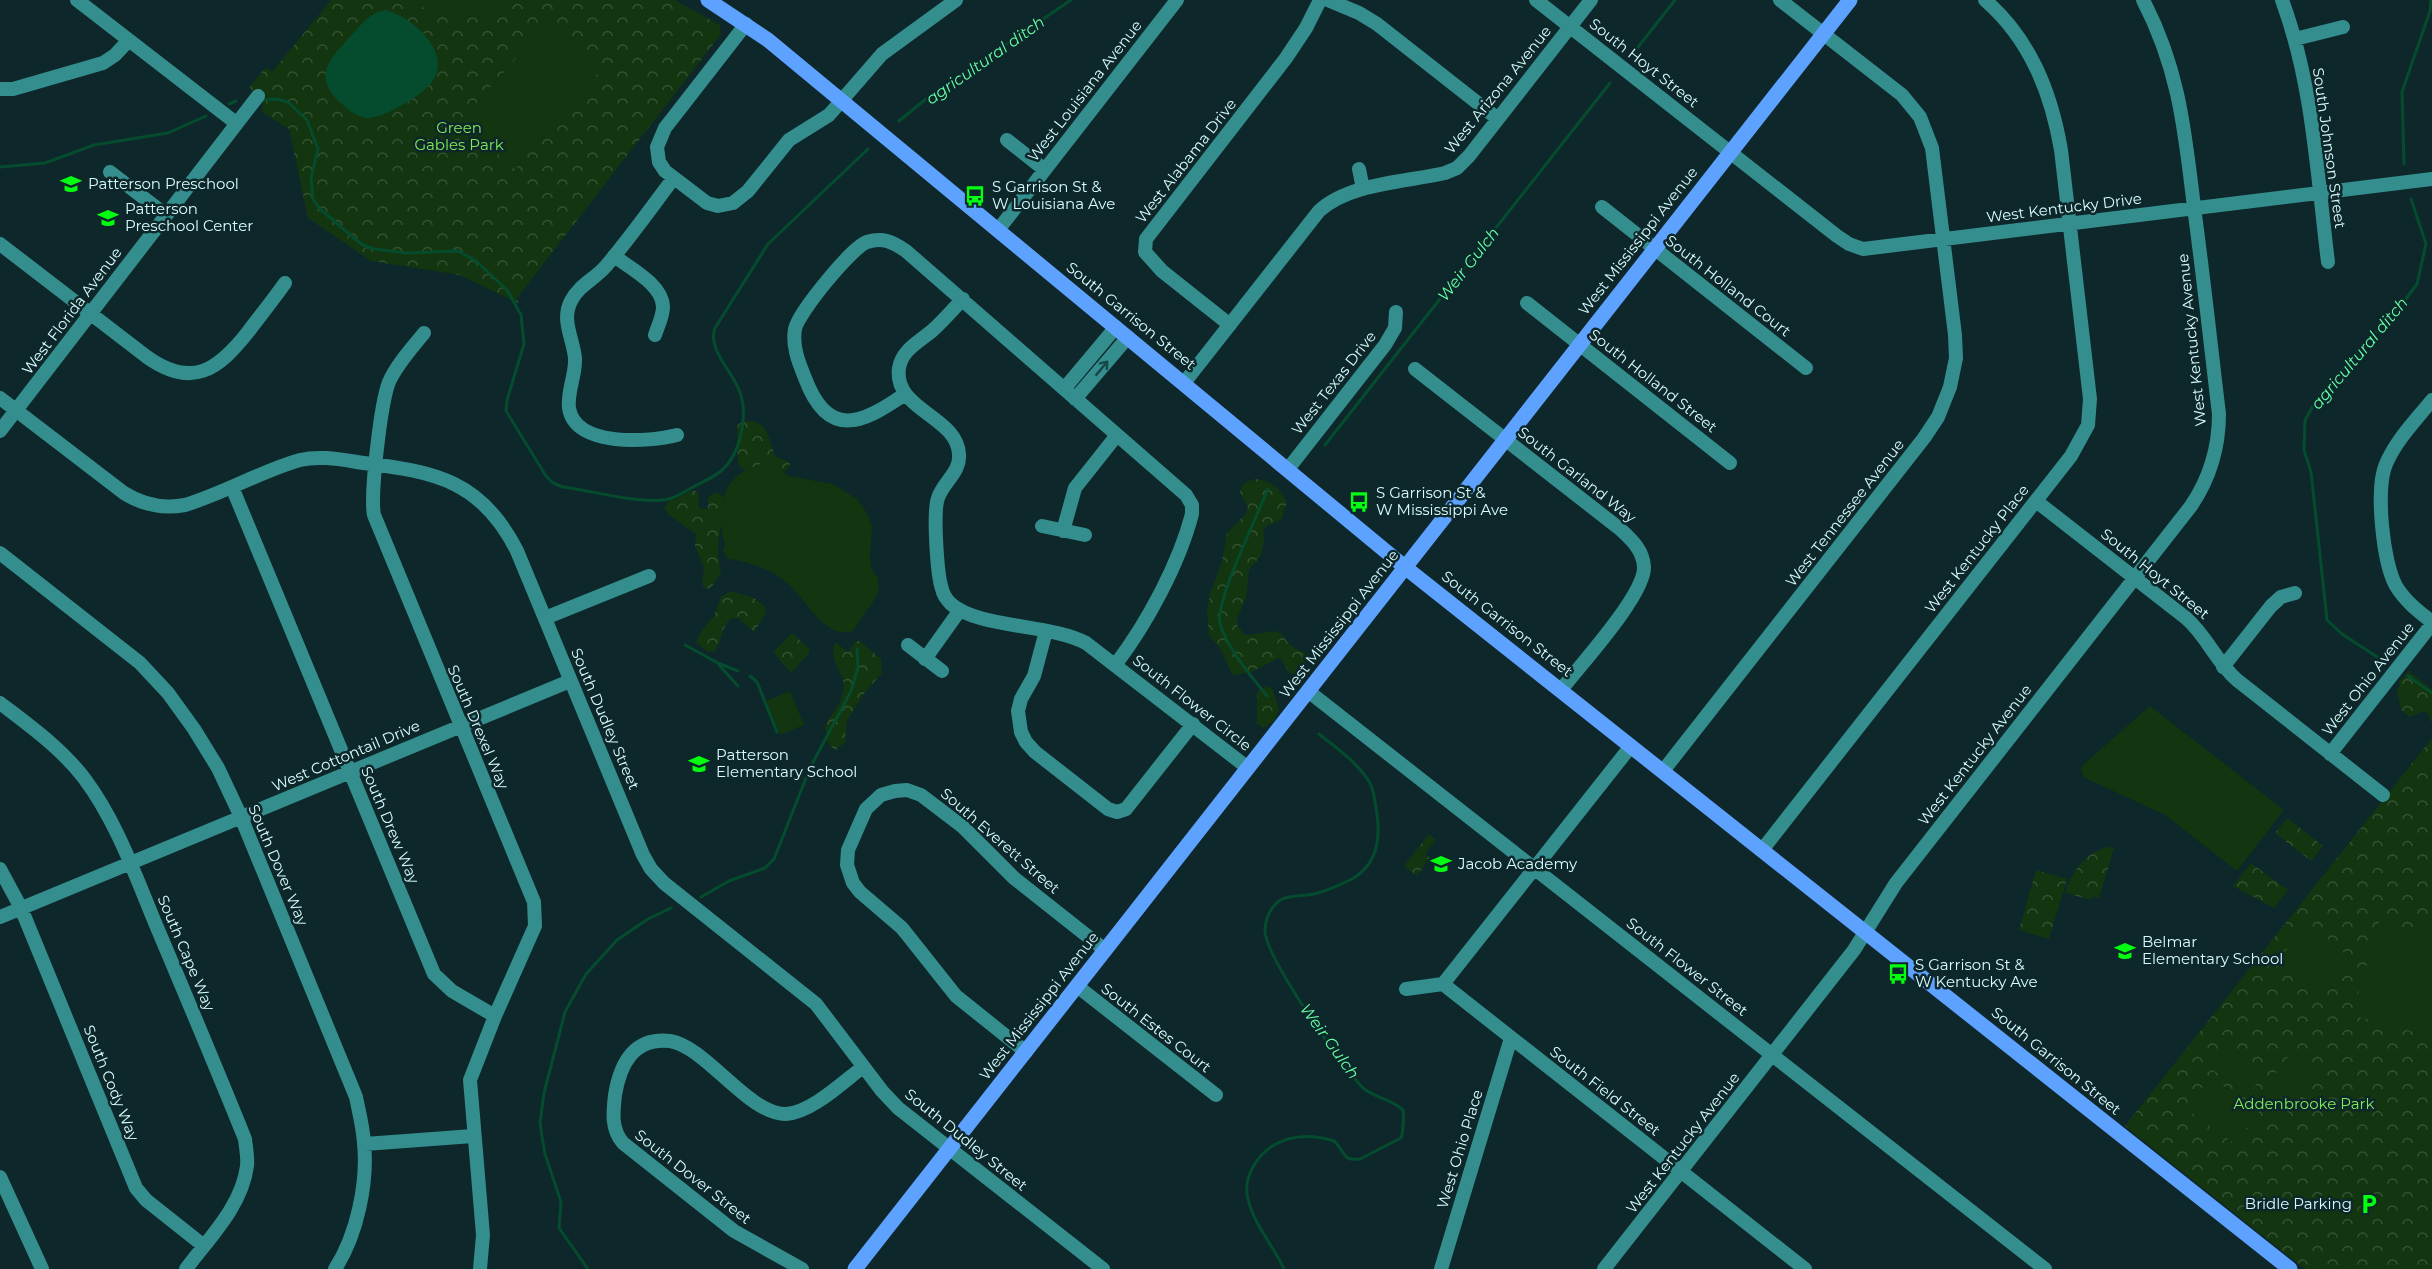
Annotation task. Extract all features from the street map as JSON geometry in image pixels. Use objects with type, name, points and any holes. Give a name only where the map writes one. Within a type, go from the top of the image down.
[{"type":"main road","name":"South Garrison Street","points":[[708,0],[746,24],[842,101],[1406,568],[1664,771],[2284,1267]]},
{"type":"main road","name":"West Mississippi Avenue","points":[[855,1269],[1850,0]]},
{"type":"street","points":[[77,0],[237,123]]},
{"type":"street","points":[[746,24],[665,128],[659,140],[657,152],[659,162],[673,179],[707,203],[718,206],[733,203],[748,191],[789,140],[825,118],[888,48],[940,5],[956,0]]},
{"type":"street","name":"West Louisiana Avenue","points":[[998,230],[1177,0]]},
{"type":"street","name":"West Alabama Drive","points":[[1230,325],[1158,268],[1145,252],[1146,239],[1286,58],[1306,28],[1320,0]]},
{"type":"street","points":[[1328,0],[1359,13],[1377,24],[1498,119]]},
{"type":"street","name":"South Hoyt Street","points":[[1536,0],[1731,153]]},
{"type":"street","name":"West Arizona Avenue","points":[[1184,383],[1319,211],[1333,200],[1363,189],[1451,171],[1469,156],[1590,0]]},
{"type":"street","name":"West Tennessee Avenue","points":[[1664,771],[1924,438],[1938,417],[1950,387],[1956,358],[1932,148],[1920,117],[1902,95],[1780,0]]},
{"type":"street","name":"West Kentucky Place","points":[[1762,850],[2036,501],[2079,444],[2088,425],[2090,411],[2061,150],[2049,97],[2036,66],[2017,35],[1984,0]]},
{"type":"street","name":"West Kentucky Avenue","points":[[1604,1269],[1773,1055],[1866,933],[1896,883],[2198,496],[2208,478],[2218,442],[2219,414],[2182,111],[2174,75],[2158,29],[2143,0]]},
{"type":"street","name":"South Johnson Street","points":[[2282,0],[2295,39],[2309,106],[2328,262]]},
{"type":"street","points":[[2295,39],[2343,27]]},
{"type":"street","points":[[0,89],[13,89],[102,63],[116,56],[129,40]]},
{"type":"street","name":"West Florida Avenue","points":[[0,431],[258,96]]},
{"type":"street","points":[[1007,140],[1045,170]]},
{"type":"street","name":"West Kentucky Drive","points":[[1731,153],[1837,236],[1855,246],[1871,249],[2432,179]]},
{"type":"street","points":[[1359,169],[1363,189]]},
{"type":"street","points":[[110,171],[166,215]]},
{"type":"street","points":[[673,179],[601,272],[579,290],[567,309],[567,327],[575,365],[569,401],[570,413],[581,428],[601,436],[644,440],[678,435]]},
{"type":"street","name":"South Holland Court","points":[[1602,207],[1806,368]]},
{"type":"street","name":"South Flower Circle","points":[[905,394],[876,414],[858,421],[841,419],[826,412],[812,398],[796,355],[794,332],[800,317],[852,253],[864,243],[878,240],[889,241],[900,247],[1180,488],[1188,498],[1192,509],[1186,530],[1159,595],[1137,635],[1116,664]]},
{"type":"street","points":[[0,244],[158,365],[176,372],[195,373],[211,369],[227,357],[285,284]]},
{"type":"street","points":[[614,256],[651,284],[661,297],[662,312],[655,335]]},
{"type":"street","points":[[926,658],[960,610],[948,600],[941,585],[936,512],[939,495],[958,465],[959,449],[955,439],[948,431],[905,394],[899,373],[904,355],[942,322],[963,299]]},
{"type":"street","name":"South Holland Street","points":[[1527,303],[1730,463]]},
{"type":"street","name":"West Texas Drive","points":[[1288,470],[1385,345],[1395,328],[1396,312]]},
{"type":"street","points":[[1064,389],[1116,327]]},
{"type":"street","name":"South Drexel Way","points":[[424,333],[399,364],[386,390],[372,504],[376,522],[534,902],[535,926],[495,1016],[470,1080],[483,1235],[480,1269]]},
{"type":"street","points":[[1076,399],[1128,337]]},
{"type":"street","name":"South Garland Way","points":[[1415,369],[1625,534],[1637,546],[1643,561],[1644,573],[1637,592],[1561,690]]},
{"type":"street","name":"South Dudley Street","points":[[0,398],[118,488],[143,503],[174,507],[202,500],[291,463],[311,458],[332,458],[429,473],[455,484],[481,501],[502,524],[512,541],[651,869],[683,899],[816,1004],[863,1067],[898,1108],[1103,1269]]},
{"type":"street","points":[[2432,400],[2391,454],[2383,474],[2381,494],[2385,549],[2390,574],[2408,601],[2432,623]]},
{"type":"street","points":[[1063,531],[1075,488],[1117,435]]},
{"type":"street","name":"South Drew Way","points":[[232,487],[434,974],[452,992],[495,1016]]},
{"type":"street","name":"South Hoyt Street","points":[[2036,501],[2197,627],[2223,667],[2243,686],[2383,795]]},
{"type":"street","points":[[1042,526],[1085,535]]},
{"type":"street","name":"South Dover Way","points":[[0,553],[107,635],[154,677],[183,712],[207,748],[242,818],[356,1097],[365,1144],[359,1208],[354,1229],[335,1269]]},
{"type":"street","points":[[545,618],[649,576]]},
{"type":"street","points":[[2223,667],[2271,606],[2281,597],[2295,593]]},
{"type":"street","name":"South Flower Circle","points":[[960,610],[979,617],[1082,640],[1248,768]]},
{"type":"street","name":"West Ohio Avenue","points":[[2330,754],[2432,623]]},
{"type":"street","points":[[1046,631],[1034,676],[1019,708],[1021,732],[1035,752],[1108,809],[1117,812],[1125,809],[1192,724]]},
{"type":"street","points":[[908,645],[942,671]]},
{"type":"street","name":"West Cottontail Drive","points":[[0,917],[570,681]]},
{"type":"street","name":"South Flower Street","points":[[1308,691],[2045,1269]]},
{"type":"street","name":"South Cape Way","points":[[0,703],[56,748],[84,777],[106,813],[131,864],[245,1139],[247,1166],[234,1205],[186,1269]]},
{"type":"street","points":[[1406,989],[1443,984],[1631,746]]},
{"type":"street","name":"South Everett Street","points":[[1026,1052],[956,996],[902,928],[860,892],[853,883],[847,865],[848,850],[866,809],[881,795],[895,791],[907,790],[921,795],[963,827],[1014,878],[1105,950]]},
{"type":"street","name":"South Cody Way","points":[[0,869],[21,908],[136,1188],[146,1200],[204,1246]]},
{"type":"street","name":"South Field Street","points":[[1443,984],[1805,1269]]},
{"type":"street","name":"South Estes Court","points":[[1077,986],[1215,1095]]},
{"type":"street","name":"West Ohio Place","points":[[1441,1269],[1511,1038]]},
{"type":"street","name":"South Dover Street","points":[[802,1269],[734,1231],[623,1143],[614,1124],[618,1078],[626,1059],[638,1049],[657,1042],[673,1042],[690,1050],[761,1106],[783,1114],[797,1112],[812,1105],[863,1067]]},
{"type":"street","points":[[365,1144],[473,1136]]},
{"type":"street","points":[[0,1178],[42,1269]]},
{"type":"green space","name":"Green Gables Park","points":[[331,0],[675,0],[720,25],[721,34],[517,298],[519,304],[460,275],[371,261],[308,218],[289,129],[262,112],[260,98],[249,88],[266,67],[272,72]]},
{"type":"green space","points":[[411,0],[521,0],[495,13],[466,18],[437,13]]},
{"type":"green space","points":[[544,26],[598,73],[515,169],[461,121]]},
{"type":"green space","points":[[746,421],[760,424],[767,433],[776,457],[789,462],[790,466],[781,475],[751,473],[738,463],[737,428],[738,424]]},
{"type":"green space","points":[[766,460],[789,476],[833,484],[857,499],[867,513],[872,527],[870,559],[872,570],[878,578],[879,589],[875,599],[853,631],[843,632],[833,629],[815,615],[792,588],[779,577],[758,566],[728,559],[723,551],[725,545],[721,516],[728,487],[741,473]]},
{"type":"green space","points":[[1256,479],[1267,481],[1275,486],[1287,502],[1281,520],[1266,526],[1263,531],[1265,536],[1261,555],[1249,570],[1246,598],[1237,619],[1237,625],[1245,635],[1277,631],[1290,644],[1306,654],[1305,667],[1293,675],[1279,658],[1251,672],[1235,675],[1231,672],[1220,648],[1209,635],[1207,613],[1210,594],[1222,561],[1227,533],[1246,514],[1248,508],[1240,492],[1242,486]]},
{"type":"green space","points":[[693,490],[698,492],[699,507],[702,509],[708,509],[708,497],[717,492],[724,498],[718,550],[721,573],[711,588],[705,589],[702,584],[704,567],[695,546],[696,534],[669,515],[664,508],[668,502]]},
{"type":"green space","points":[[731,591],[754,598],[765,607],[765,615],[754,632],[738,618],[731,618],[725,626],[717,648],[714,652],[708,652],[696,642],[702,630],[714,616],[721,597]]},
{"type":"green space","points":[[792,633],[809,648],[810,652],[791,673],[773,652]]},
{"type":"green space","points":[[860,641],[881,659],[882,673],[863,695],[847,721],[845,742],[836,750],[828,743],[825,726],[840,702],[844,685],[834,660],[833,646],[836,643],[848,652],[855,642]]},
{"type":"green space","points":[[2408,671],[2432,689],[2432,724],[2429,715],[2424,711],[2410,717],[2401,710],[2397,691],[2400,685],[2398,684]]},
{"type":"green space","points":[[1267,686],[1273,690],[1279,710],[1274,721],[1263,728],[1257,723],[1257,692]]},
{"type":"green space","points":[[790,691],[804,725],[780,735],[766,701]]},
{"type":"green space","points":[[2150,706],[2284,810],[2237,871],[2165,815],[2083,777],[2081,768],[2085,763]]},
{"type":"green space","name":"Addenbrooke Park","points":[[2432,738],[2432,1269],[2305,1269],[2125,1126]]},
{"type":"green space","points":[[2287,818],[2323,846],[2311,861],[2275,833]]},
{"type":"green space","points":[[1429,834],[1436,840],[1425,854],[1430,858],[1417,876],[1404,866]]},
{"type":"green space","points":[[2109,847],[2114,848],[2099,898],[2093,896],[2091,900],[2065,893],[2071,878],[2081,864],[2094,853]]},
{"type":"green space","points":[[2251,863],[2288,890],[2274,908],[2233,886]]},
{"type":"green space","points":[[2036,870],[2067,879],[2049,939],[2019,930]]},
{"type":"green space","points":[[2379,922],[2432,937],[2432,1037],[2352,1015]]},
{"type":"green space","points":[[2309,923],[2351,959],[2320,995],[2278,960]]},
{"type":"green space","points":[[2227,1045],[2265,1073],[2248,1095],[2210,1068]]},
{"type":"green space","points":[[2292,1052],[2318,1072],[2283,1117],[2257,1097]]},
{"type":"green space","points":[[2210,1077],[2259,1111],[2235,1144],[2187,1109]]},
{"type":"shaded area","points":[[385,10],[407,20],[427,38],[438,60],[437,71],[432,82],[411,100],[381,115],[366,118],[351,111],[333,95],[328,86],[326,70],[335,54],[361,24],[374,14]]},
{"type":"waterway","name":"agricultural ditch","points":[[899,121],[926,99],[1071,0]]},
{"type":"waterway","name":"Weir Gulch","points":[[1635,51],[1675,0]]},
{"type":"waterway","name":"agricultural ditch","points":[[2404,164],[2402,92],[2430,11],[2431,0]]},
{"type":"waterway","name":"Weir Gulch","points":[[1325,445],[1610,83]]},
{"type":"waterway","name":"agricultural ditch","points":[[263,100],[276,99],[288,102],[307,120],[318,149],[311,178],[313,199],[320,209],[361,244],[374,249],[407,253],[458,251],[476,261],[507,290],[521,315],[524,344],[507,400],[506,411],[546,476],[553,483],[563,487],[640,500],[672,498],[715,476],[734,455],[743,422],[742,400],[736,383],[717,352],[713,336],[715,328],[768,244],[868,149]]},
{"type":"waterway","name":"agricultural ditch","points":[[229,104],[236,101]]},
{"type":"waterway","name":"agricultural ditch","points":[[0,167],[45,163],[94,145],[168,133],[206,116]]},
{"type":"waterway","name":"agricultural ditch","points":[[2385,662],[2342,634],[2327,620],[2311,472],[2304,450],[2305,420],[2330,382],[2403,303],[2417,284],[2426,244],[2411,199]]},
{"type":"waterway","name":"Weir Gulch","points":[[1267,696],[1228,642],[1220,623],[1220,612],[1230,578],[1268,489]]},
{"type":"waterway","points":[[685,645],[738,671]]},
{"type":"waterway","points":[[701,897],[729,881],[765,868],[774,859],[810,768],[851,691],[858,667],[857,649]]},
{"type":"waterway","points":[[719,665],[738,686]]},
{"type":"waterway","points":[[750,676],[757,682],[777,732]]},
{"type":"waterway","name":"agricultural ditch","points":[[2408,676],[2432,693]]},
{"type":"waterway","name":"Weir Gulch","points":[[1284,1269],[1259,1226],[1248,1199],[1248,1178],[1260,1157],[1268,1149],[1288,1139],[1311,1137],[1334,1141],[1346,1157],[1360,1159],[1401,1138],[1403,1124],[1403,1110],[1363,1088],[1323,1036],[1290,986],[1268,943],[1265,930],[1268,916],[1278,902],[1289,897],[1319,893],[1352,879],[1369,864],[1377,845],[1377,813],[1370,783],[1350,759],[1319,734]]},
{"type":"waterway","points":[[588,1269],[559,1228],[561,1202],[545,1154],[540,1123],[544,1093],[565,1012],[586,974],[617,940],[648,919],[671,908]]},
{"type":"place","name":"Patterson Preschool","points":[[71,184]]},
{"type":"place","name":"S Garrison St & W Louisiana Ave","points":[[975,196]]},
{"type":"place","name":"Patterson Preschool Center","points":[[108,218]]},
{"type":"place","name":"S Garrison St & W Mississippi Ave","points":[[1359,502]]},
{"type":"place","name":"Patterson Elementary School","points":[[699,764]]},
{"type":"place","name":"Jacob Academy","points":[[1441,864]]},
{"type":"place","name":"Belmar Elementary School","points":[[2125,951]]},
{"type":"place","name":"S Garrison St & W Kentucky Ave","points":[[1898,974]]},
{"type":"place","name":"Bridle Parking","points":[[2369,1204]]}]
